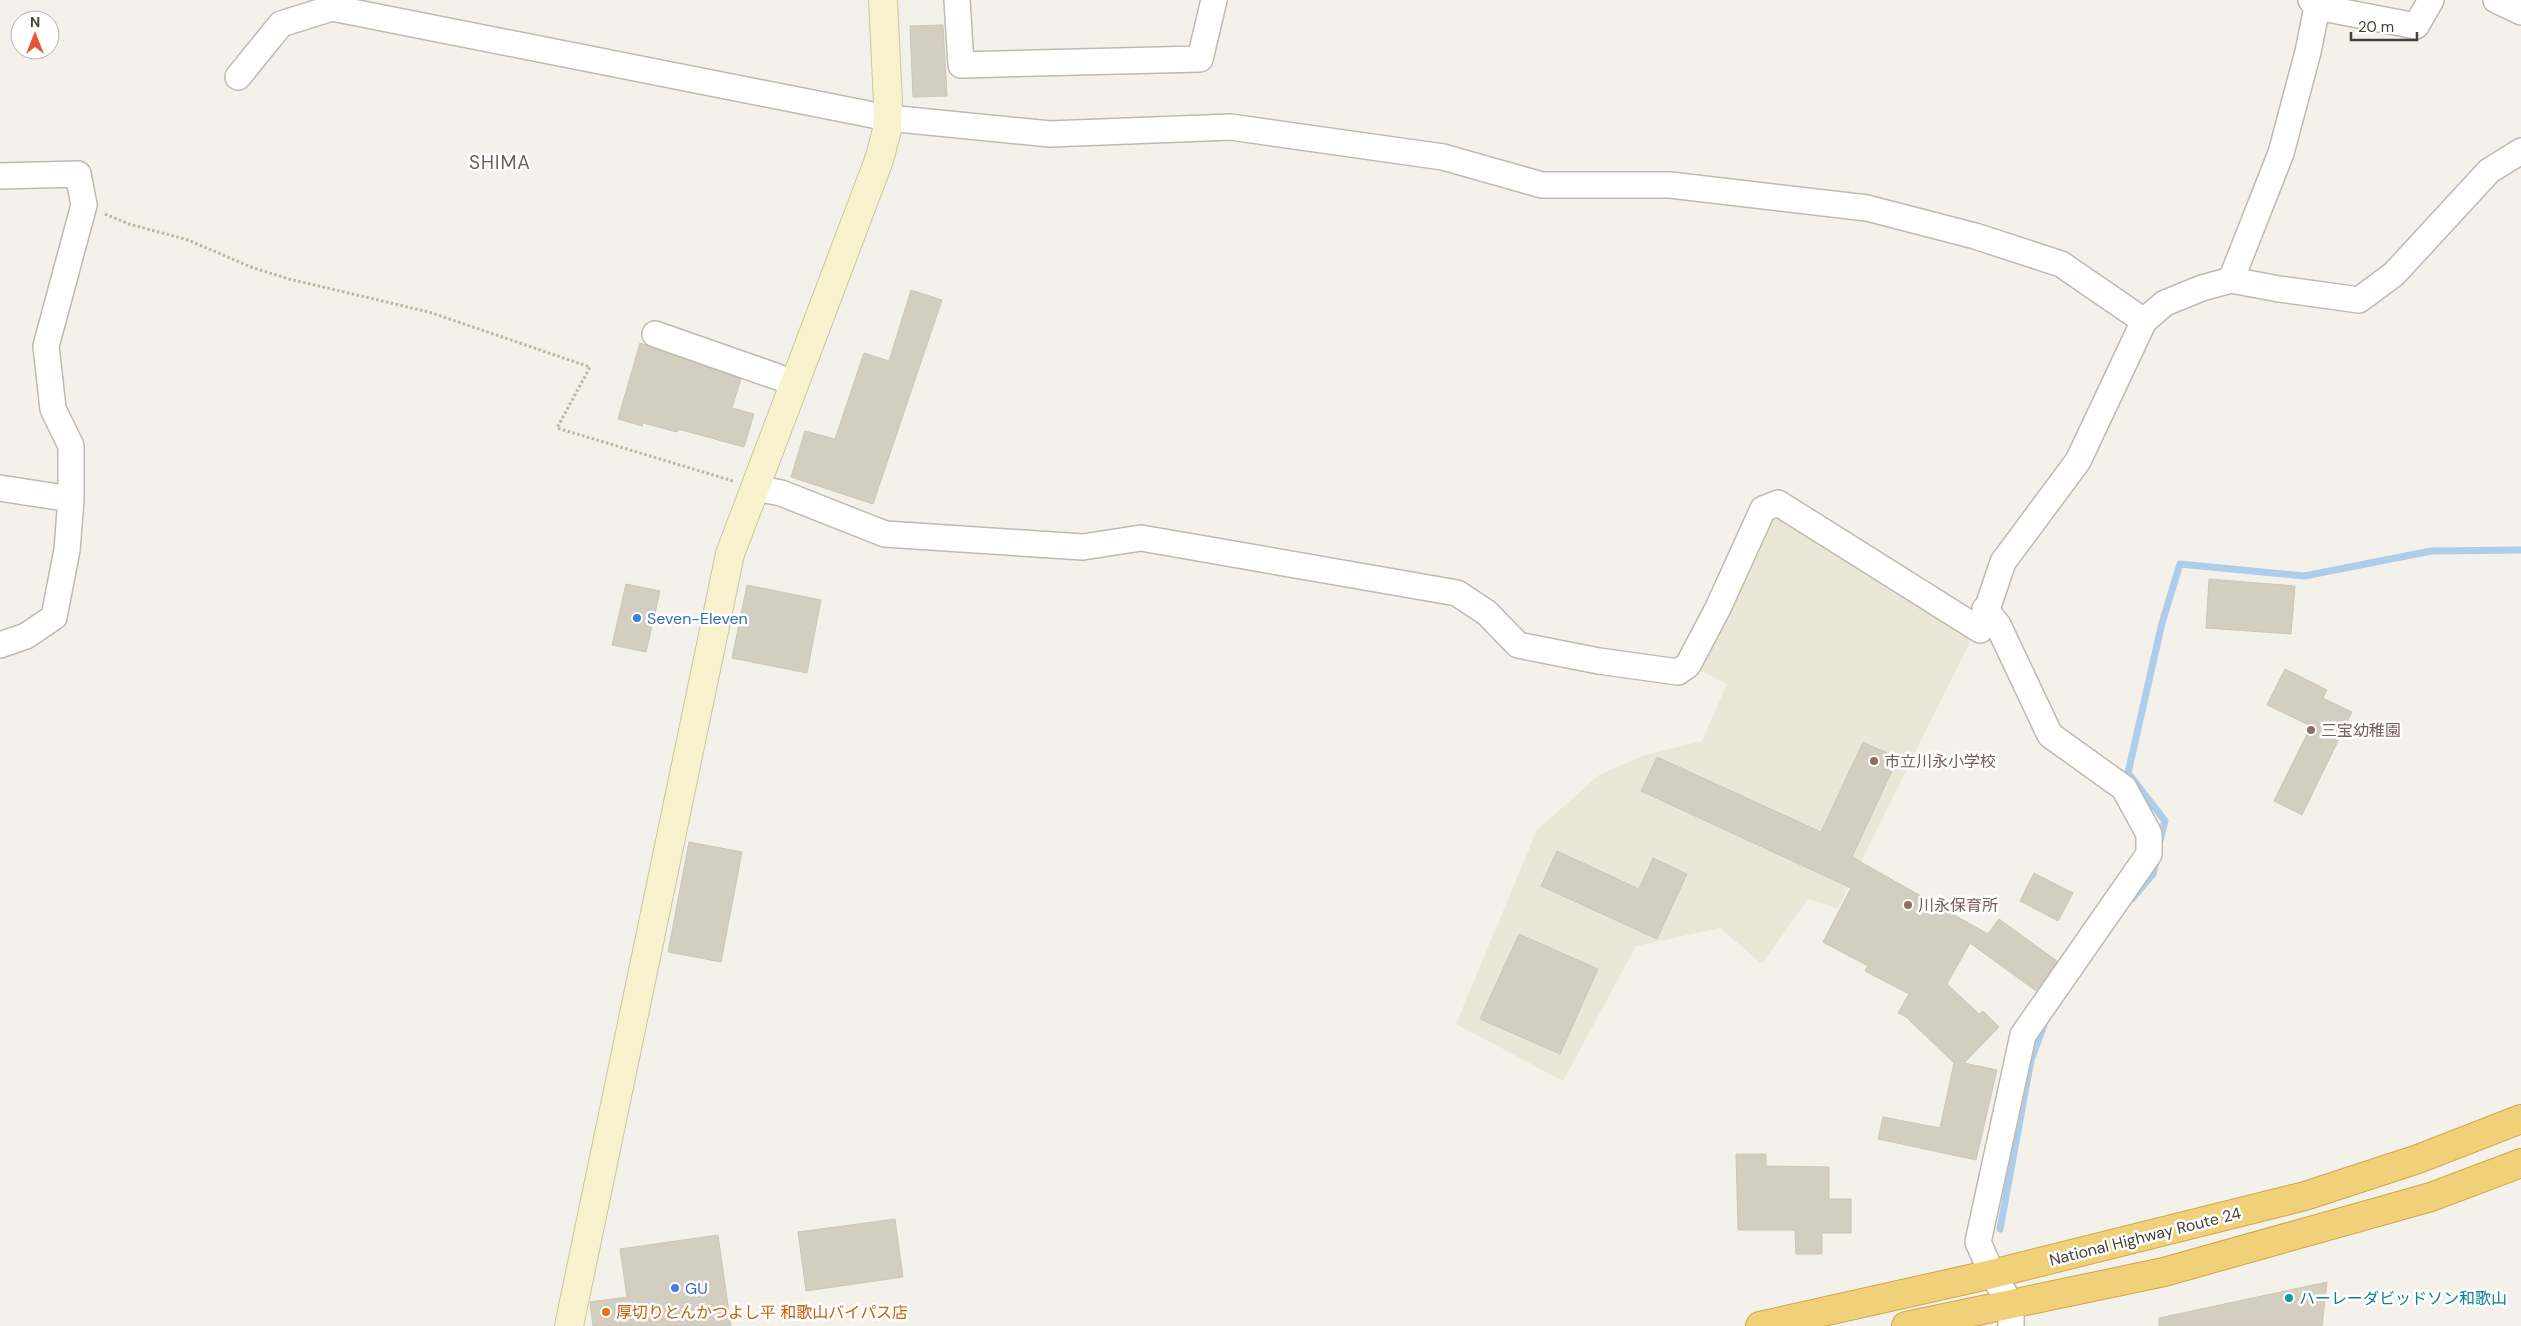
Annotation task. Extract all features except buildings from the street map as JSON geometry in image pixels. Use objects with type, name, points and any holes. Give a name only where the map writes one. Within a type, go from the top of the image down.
[{"type":"highway","name":"National Highway Route 24","points":[[1760,1326],[1992,1274],[2305,1196],[2418,1159],[2521,1119]]},
{"type":"highway","points":[[1906,1326],[2011,1315],[2431,1197],[2521,1163]]},
{"type":"street","points":[[569,1326],[730,554],[879,160],[887,130],[883,0]]},
{"type":"street","points":[[957,0],[961,65],[1200,59],[1214,0]]},
{"type":"street","points":[[2231,280],[2281,153],[2308,52],[2314,3],[2416,26],[2431,0]]},
{"type":"street","points":[[2496,0],[2521,12]]},
{"type":"street","points":[[238,77],[281,24],[332,8],[888,118],[1050,134],[1231,127],[1443,156],[1542,186],[1670,186],[1868,208],[1975,236],[2061,264],[2144,321]]},
{"type":"street","points":[[755,488],[781,493],[884,534],[1084,547],[1141,538],[1457,593],[1487,613],[1518,645],[1678,672],[1688,665],[1718,608],[1763,509],[1778,503],[1980,630],[1985,609],[2003,562],[2078,461],[2144,321],[2165,303],[2202,288],[2231,280],[2359,300],[2394,274],[2489,171],[2521,151]]},
{"type":"street","points":[[0,176],[78,174],[84,205],[46,346],[52,409],[71,446],[71,499],[67,550],[54,617],[26,636],[0,645]]},
{"type":"street","points":[[656,334],[795,383]]},
{"type":"street","points":[[0,488],[71,499]]},
{"type":"street","points":[[1985,609],[1998,625],[2050,735],[2124,788],[2149,834],[2149,854],[2023,1035],[1978,1242],[2011,1315]]},
{"type":"path","points":[[84,205],[129,224],[188,240],[251,267],[289,279],[429,312],[590,367],[557,428],[755,488]]},
{"type":"shaded area","points":[[1780,511],[1973,636],[1838,908],[1808,899],[1762,964],[1720,928],[1636,946],[1563,1081],[1456,1024],[1537,830],[1599,775],[1645,755],[1702,741],[1727,684],[1696,668],[1768,516]]},
{"type":"waterway","points":[[2159,845],[2165,821],[2128,773],[2162,623],[2180,564],[2304,576],[2431,551],[2521,550]]},
{"type":"waterway","points":[[2132,899],[2153,874],[2156,861]]},
{"type":"waterway","points":[[2000,1229],[2031,1060],[2044,1025]]},
{"type":"place","name":"Seven-Eleven","points":[[637,618]]},
{"type":"place","name":"三宝幼稚園","points":[[2311,730]]},
{"type":"place","name":"市立川永小学校","points":[[1874,761]]},
{"type":"place","name":"川永保育所","points":[[1908,905]]},
{"type":"place","name":"GU","points":[[675,1288]]},
{"type":"place","name":"ハーレーダビッドソン和歌山","points":[[2289,1298]]},
{"type":"place","name":"厚切りとんかつよし平 和歌山バイパス店","points":[[606,1312]]},
{"type":"district","name":"SHIMA","points":[[500,162]]}]
